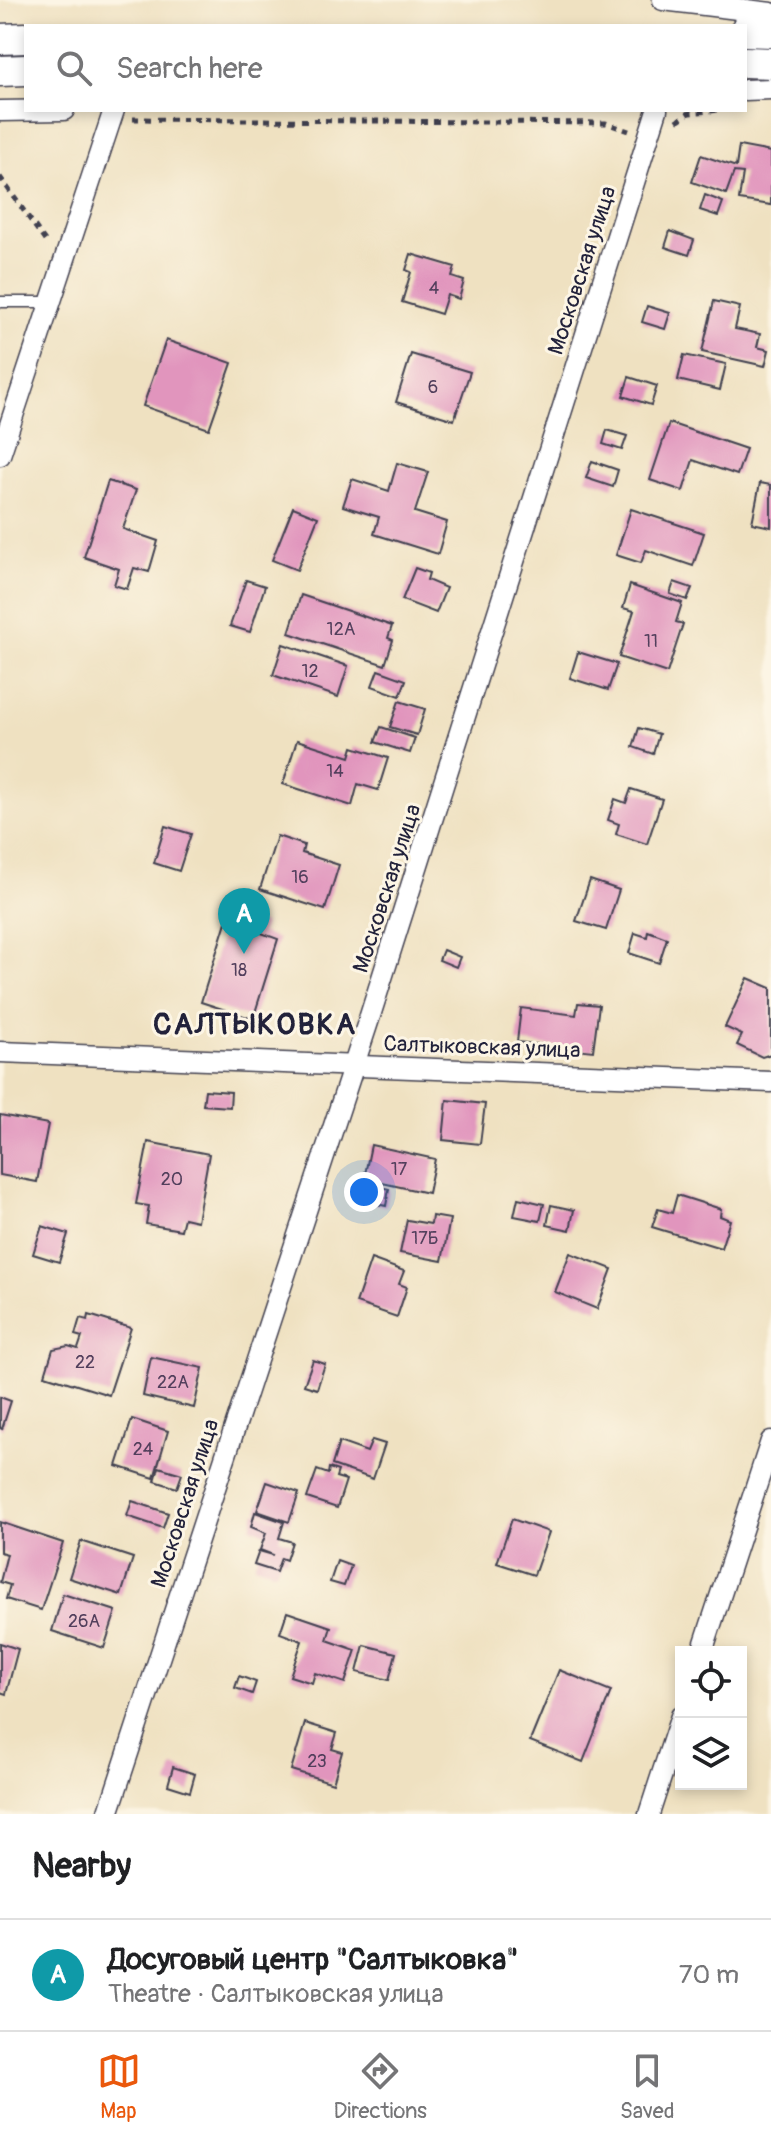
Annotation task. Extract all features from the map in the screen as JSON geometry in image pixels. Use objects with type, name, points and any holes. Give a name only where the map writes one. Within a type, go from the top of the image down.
[{"type":"main road","points":[[747,31],[771,32]]},
{"type":"main road","points":[[0,39],[24,38]]},
{"type":"main road","points":[[747,62],[771,63]]},
{"type":"main road","points":[[0,71],[24,70]]},
{"type":"street","points":[[663,0],[771,13]]},
{"type":"street","points":[[747,90],[771,89]]},
{"type":"street","points":[[0,111],[24,111]]},
{"type":"street","name":"Московская улица","points":[[108,1814],[353,1065],[656,112]]},
{"type":"street","points":[[0,455],[50,302],[119,114]]},
{"type":"street","name":"Салтыковская улица","points":[[0,1052],[771,1082]]},
{"type":"street","points":[[704,1646],[771,1441]]},
{"type":"street","points":[[649,1814],[680,1718]]},
{"type":"lane","points":[[0,302],[50,302]]},
{"type":"path","points":[[674,124],[689,113],[699,112]]},
{"type":"path","points":[[119,114],[606,123],[636,133]]},
{"type":"path","points":[[0,177],[55,257]]},
{"type":"building","points":[[739,146],[771,152],[771,205],[739,200],[743,173],[734,172],[726,194],[692,182],[701,155],[736,167]]},
{"type":"building","points":[[705,195],[723,202],[718,216],[700,210]]},
{"type":"building","points":[[670,231],[694,240],[689,255],[665,247]]},
{"type":"building","points":[[411,254],[455,267],[452,277],[464,281],[459,299],[447,295],[441,314],[402,302],[411,272],[406,270]]},
{"type":"building","points":[[714,301],[740,307],[735,329],[760,334],[757,347],[769,350],[765,366],[702,352]]},
{"type":"building","points":[[647,306],[670,313],[665,329],[642,322]]},
{"type":"building","points":[[166,340],[232,363],[209,429],[143,406]]},
{"type":"building","points":[[411,354],[470,372],[454,420],[396,402]]},
{"type":"building","points":[[684,355],[726,364],[720,390],[678,380]]},
{"type":"building","points":[[629,377],[657,386],[651,405],[623,396]]},
{"type":"building","points":[[669,423],[746,449],[737,475],[693,460],[683,491],[650,480]]},
{"type":"building","points":[[607,430],[627,436],[622,450],[603,444]]},
{"type":"building","points":[[592,461],[618,470],[613,487],[586,478]]},
{"type":"building","points":[[397,463],[428,472],[415,512],[447,522],[438,554],[374,534],[379,517],[343,506],[352,479],[389,491]]},
{"type":"building","points":[[108,481],[136,490],[123,529],[158,541],[149,572],[134,568],[127,589],[114,585],[119,569],[84,557]]},
{"type":"building","points":[[760,483],[771,485],[771,527],[752,523]]},
{"type":"building","points":[[293,507],[318,517],[297,570],[272,560]]},
{"type":"building","points":[[631,509],[704,533],[693,566],[646,550],[641,563],[616,555]]},
{"type":"building","points":[[415,568],[429,573],[427,580],[446,588],[436,613],[402,600]]},
{"type":"building","points":[[246,580],[265,586],[250,632],[230,626]]},
{"type":"building","points":[[674,582],[692,588],[687,600],[670,594]]},
{"type":"building","points":[[630,585],[682,603],[676,622],[683,624],[667,673],[619,657],[634,611],[623,608]]},
{"type":"building","points":[[301,595],[392,626],[388,638],[393,640],[385,665],[289,633]]},
{"type":"building","points":[[283,644],[348,666],[338,697],[273,675]]},
{"type":"building","points":[[578,652],[617,664],[608,690],[570,678]]},
{"type":"building","points":[[378,670],[406,680],[400,696],[372,686]]},
{"type":"building","points":[[399,701],[425,709],[417,735],[390,727]]},
{"type":"building","points":[[381,727],[415,738],[410,753],[375,742]]},
{"type":"building","points":[[639,728],[659,734],[653,754],[633,747]]},
{"type":"building","points":[[297,740],[350,757],[353,747],[388,758],[378,790],[358,784],[352,806],[283,784]]},
{"type":"building","points":[[631,789],[662,799],[647,844],[616,834],[619,824],[608,820],[615,799],[626,803]]},
{"type":"building","points":[[165,826],[191,834],[179,871],[154,863]]},
{"type":"building","points":[[277,836],[304,845],[302,853],[339,865],[325,910],[260,889]]},
{"type":"building","points":[[590,880],[619,890],[606,930],[576,921]]},
{"type":"building","points":[[244,917],[264,924],[261,933],[278,939],[253,1019],[201,1002],[226,922],[241,927]]},
{"type":"building","points":[[648,931],[667,938],[659,963],[629,953],[635,933],[647,937]]},
{"type":"building","points":[[443,950],[460,957],[456,967],[439,960]]},
{"type":"building","points":[[748,978],[771,988],[771,1054],[762,1057],[737,1045],[742,1035],[725,1027]]},
{"type":"building","points":[[578,1003],[599,1005],[593,1051],[517,1042],[521,1008],[576,1015]]},
{"type":"building","points":[[205,1090],[231,1092],[230,1107],[203,1105]]},
{"type":"building","points":[[447,1100],[485,1104],[480,1144],[443,1140]]},
{"type":"building","points":[[0,1115],[48,1124],[37,1182],[0,1175]]},
{"type":"building","points":[[148,1142],[209,1154],[197,1221],[184,1218],[181,1230],[146,1224],[149,1206],[136,1204]]},
{"type":"building","points":[[371,1145],[435,1159],[428,1193],[364,1179]]},
{"type":"building","points":[[363,1183],[389,1189],[386,1206],[359,1200]]},
{"type":"building","points":[[677,1195],[721,1209],[720,1216],[730,1220],[721,1248],[652,1227],[658,1209],[672,1213]]},
{"type":"building","points":[[518,1198],[544,1204],[540,1221],[514,1216]]},
{"type":"building","points":[[551,1205],[574,1210],[570,1230],[547,1225]]},
{"type":"building","points":[[432,1216],[450,1219],[442,1261],[400,1253],[407,1220],[431,1224]]},
{"type":"building","points":[[42,1226],[68,1234],[59,1262],[33,1254]]},
{"type":"building","points":[[570,1253],[612,1269],[597,1309],[555,1292]]},
{"type":"building","points":[[371,1259],[404,1271],[399,1284],[407,1287],[397,1317],[356,1303]]},
{"type":"building","points":[[89,1315],[131,1328],[109,1395],[45,1375],[53,1349],[68,1346],[78,1349],[82,1337],[75,1335],[80,1318],[88,1320]]},
{"type":"building","points":[[151,1357],[203,1368],[194,1408],[143,1396]]},
{"type":"building","points":[[313,1360],[325,1364],[317,1389],[304,1385]]},
{"type":"building","points":[[0,1397],[11,1401],[2,1429],[0,1428]]},
{"type":"building","points":[[132,1419],[168,1431],[154,1478],[117,1466]]},
{"type":"building","points":[[372,1440],[385,1444],[373,1479],[332,1465],[339,1442],[367,1452]]},
{"type":"building","points":[[159,1467],[182,1474],[177,1488],[155,1481]]},
{"type":"building","points":[[329,1468],[338,1471],[336,1477],[346,1480],[337,1508],[307,1498],[317,1470],[328,1474]]},
{"type":"building","points":[[267,1482],[299,1493],[289,1522],[257,1511]]},
{"type":"building","points":[[132,1501],[168,1513],[163,1528],[127,1516]]},
{"type":"building","points":[[255,1512],[284,1522],[279,1538],[292,1542],[286,1560],[281,1558],[276,1572],[254,1565],[259,1551],[273,1555],[260,1550],[266,1533],[251,1527]]},
{"type":"building","points":[[512,1519],[549,1532],[534,1575],[497,1563]]},
{"type":"building","points":[[0,1522],[63,1543],[41,1610],[6,1599],[10,1585],[0,1582],[7,1554],[0,1552]]},
{"type":"building","points":[[81,1541],[133,1558],[121,1595],[69,1578]]},
{"type":"building","points":[[337,1561],[351,1566],[344,1586],[330,1582]]},
{"type":"building","points":[[63,1594],[116,1611],[104,1648],[52,1631]]},
{"type":"building","points":[[287,1612],[331,1627],[327,1640],[356,1650],[345,1683],[315,1673],[312,1683],[290,1676],[302,1641],[280,1633]]},
{"type":"building","points":[[0,1643],[18,1649],[6,1694],[0,1692]]},
{"type":"building","points":[[364,1645],[396,1653],[389,1680],[357,1672]]},
{"type":"building","points":[[559,1670],[611,1691],[583,1762],[530,1741]]},
{"type":"building","points":[[239,1676],[256,1682],[252,1694],[235,1688]]},
{"type":"building","points":[[305,1723],[337,1733],[332,1749],[342,1752],[333,1783],[291,1770]]},
{"type":"building","points":[[173,1767],[195,1774],[190,1792],[168,1785]]},
{"type":"place","name":"Досуговый центр \"Салтыковка\"","points":[[244,954]]},
{"type":"district","name":"САЛТЫКОВКА","points":[[255,1024]]}]
